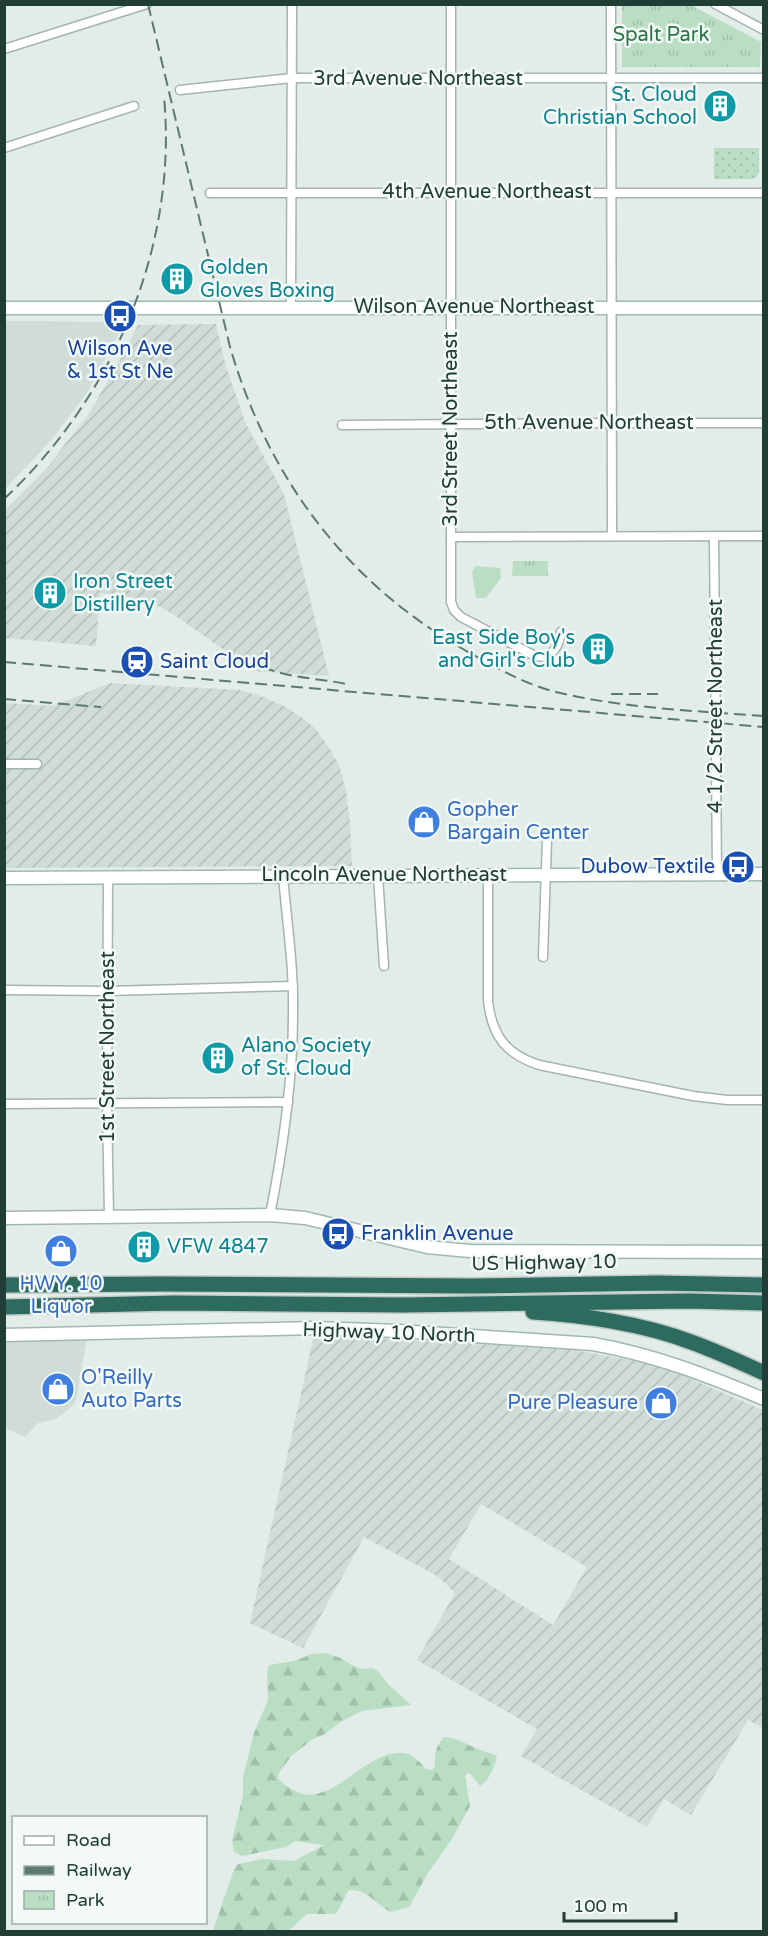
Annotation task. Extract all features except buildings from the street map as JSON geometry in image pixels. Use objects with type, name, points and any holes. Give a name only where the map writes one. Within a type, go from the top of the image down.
[{"type":"highway","name":"US Highway 10","points":[[4,1285],[325,1286],[764,1283]]},
{"type":"highway","points":[[4,1307],[174,1303],[404,1305],[689,1301],[764,1303]]},
{"type":"highway","points":[[404,1305],[540,1313],[616,1323],[689,1341],[764,1373]]},
{"type":"street","points":[[4,50],[147,4]]},
{"type":"street","points":[[291,308],[292,4]]},
{"type":"street","name":"3rd Street Northeast","points":[[451,4],[451,602],[454,610],[461,616],[535,656],[546,657],[554,651],[560,644],[561,633]]},
{"type":"street","points":[[611,4],[612,536]]},
{"type":"street","points":[[715,4],[764,30]]},
{"type":"street","name":"3rd Avenue Northeast","points":[[180,90],[292,78],[764,78]]},
{"type":"street","points":[[4,148],[134,106]]},
{"type":"street","name":"4th Avenue Northeast","points":[[210,193],[764,193]]},
{"type":"street","name":"Wilson Avenue Northeast","points":[[4,308],[764,308]]},
{"type":"street","name":"5th Avenue Northeast","points":[[342,425],[764,423]]},
{"type":"street","points":[[451,537],[764,536]]},
{"type":"street","name":"4 1/2 Street Northeast","points":[[714,537],[717,874]]},
{"type":"street","points":[[4,764],[37,764]]},
{"type":"street","points":[[543,957],[547,840]]},
{"type":"street","points":[[488,874],[488,1001],[494,1031],[510,1050],[529,1062],[539,1065],[616,1081],[693,1096],[726,1100],[764,1100]]},
{"type":"street","name":"Lincoln Avenue Northeast","points":[[4,878],[764,874]]},
{"type":"street","points":[[270,1215],[281,1161],[293,1045],[293,986],[283,876]]},
{"type":"street","points":[[378,876],[384,966]]},
{"type":"street","name":"1st Street Northeast","points":[[108,877],[109,1216]]},
{"type":"street","points":[[4,990],[108,991],[293,986]]},
{"type":"street","points":[[4,1104],[288,1102]]},
{"type":"street","points":[[4,1218],[270,1215],[313,1220],[427,1247],[470,1251],[764,1252]]},
{"type":"street","name":"Highway 10 North","points":[[4,1335],[316,1328],[396,1330],[593,1344],[620,1348],[669,1361],[764,1399]]},
{"type":"shaded area","points":[[5,321],[125,322],[88,391],[54,437],[5,489]]},
{"type":"shaded area","points":[[216,324],[226,367],[246,424],[284,494],[329,676],[254,671],[173,614],[153,603],[120,595],[100,593],[96,646],[5,638],[5,510],[45,470],[88,415],[138,325]]},
{"type":"shaded area","points":[[110,683],[239,690],[261,696],[286,707],[301,717],[315,728],[339,765],[346,791],[350,822],[352,866],[5,868],[4,703],[53,706]]},
{"type":"shaded area","points":[[314,1335],[568,1349],[649,1361],[763,1410],[763,1728],[748,1720],[691,1815],[664,1799],[647,1827],[521,1756],[537,1729],[417,1660],[455,1593],[439,1577],[364,1537],[303,1648],[250,1623]],"holes":[[[481,1504],[587,1567],[553,1625],[449,1559]]]},
{"type":"shaded area","points":[[87,1338],[76,1400],[72,1406],[56,1419],[38,1423],[25,1437],[5,1428],[5,1340]]},
{"type":"green space","name":"Spalt Park","points":[[622,5],[691,5],[761,42],[760,67],[622,67]]},
{"type":"green space","points":[[714,148],[759,148],[757,177],[714,179]]},
{"type":"green space","points":[[513,561],[548,561],[548,576],[512,576]]},
{"type":"green space","points":[[476,566],[500,568],[501,578],[486,598],[476,598],[472,572]]},
{"type":"green space","points":[[326,1653],[360,1669],[373,1668],[411,1705],[362,1711],[313,1739],[291,1756],[279,1773],[278,1778],[285,1785],[307,1795],[322,1793],[379,1758],[393,1753],[411,1755],[426,1769],[432,1770],[435,1766],[436,1750],[444,1737],[497,1756],[493,1769],[480,1786],[469,1772],[465,1776],[470,1806],[409,1907],[391,1912],[366,1894],[349,1890],[335,1914],[307,1914],[288,1931],[213,1931],[233,1872],[238,1864],[263,1859],[294,1861],[324,1845],[295,1841],[286,1847],[242,1856],[234,1852],[232,1840],[243,1796],[243,1777],[254,1733],[268,1700],[269,1665],[294,1661],[312,1654]]},
{"type":"railway","points":[[148,4],[230,347],[247,396],[267,441],[291,484],[319,524],[351,561],[387,595],[426,626],[491,665],[533,685],[607,702],[764,716]]},
{"type":"railway","points":[[4,499],[43,459],[77,414],[106,367],[130,316],[148,263],[160,209],[166,153],[164,97]]},
{"type":"railway","points":[[4,662],[764,727]]},
{"type":"railway","points":[[263,667],[295,676],[351,685]]},
{"type":"railway","points":[[611,694],[658,694]]},
{"type":"railway","points":[[4,699],[101,707]]},
{"type":"place","name":"St. Cloud Christian School","points":[[720,106]]},
{"type":"place","name":"Golden Gloves Boxing","points":[[177,279]]},
{"type":"place","name":"Wilson Ave & 1st St Ne","points":[[120,316]]},
{"type":"place","name":"Iron Street Distillery","points":[[50,593]]},
{"type":"place","name":"East Side Boy's and Girl's Club","points":[[598,649]]},
{"type":"place","name":"Saint Cloud","points":[[137,662]]},
{"type":"place","name":"Gopher Bargain Center","points":[[424,822]]},
{"type":"place","name":"Dubow Textile","points":[[738,867]]},
{"type":"place","name":"Alano Society of St. Cloud","points":[[218,1058]]},
{"type":"place","name":"Franklin Avenue","points":[[338,1234]]},
{"type":"place","name":"VFW 4847","points":[[144,1247]]},
{"type":"place","name":"HWY. 10 Liquor","points":[[61,1251]]},
{"type":"place","name":"O'Reilly Auto Parts","points":[[58,1389]]},
{"type":"place","name":"Pure Pleasure","points":[[661,1403]]}]
